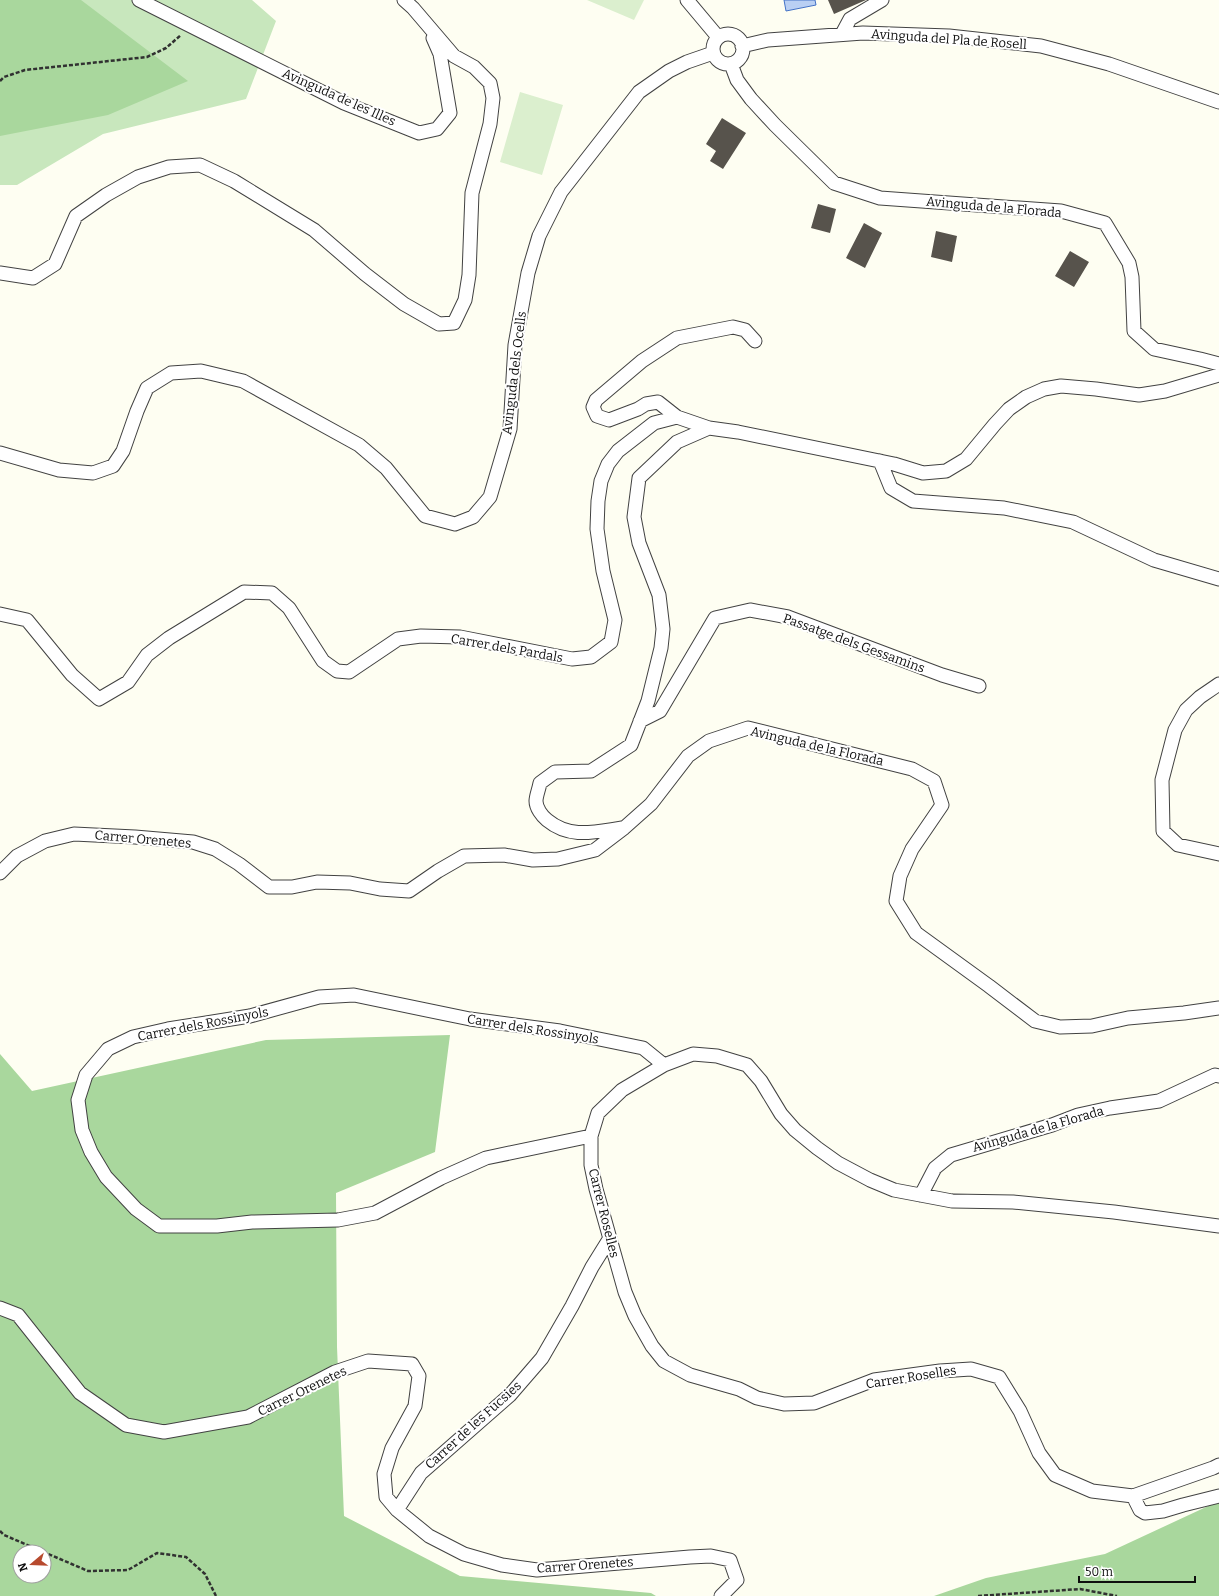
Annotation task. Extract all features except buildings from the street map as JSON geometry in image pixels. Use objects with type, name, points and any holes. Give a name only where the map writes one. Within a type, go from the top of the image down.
[{"type":"street","name":"Avinguda de les Illes","points":[[139,0],[344,103],[419,133],[437,129],[450,113],[440,54],[425,22]]},
{"type":"street","points":[[0,273],[33,278],[55,264],[76,216],[106,195],[138,177],[163,169],[170,167],[200,165],[234,181],[314,230],[365,274],[404,304],[439,324],[454,323],[465,300],[469,275],[472,193],[490,124],[493,98],[490,83],[474,67],[454,56],[404,0]]},
{"type":"street","points":[[687,0],[718,37]]},
{"type":"street","points":[[842,34],[850,19],[882,0]]},
{"type":"street","name":"Avinguda del Pla de Rosell","points":[[742,46],[768,40],[863,33],[948,36],[1041,46],[1109,64],[1219,102]]},
{"type":"street","points":[[730,34],[736,36],[740,40],[742,46],[741,56],[737,61],[731,64],[723,64],[718,61],[713,53],[713,44],[718,37],[723,35],[730,34]]},
{"type":"street","name":"Avinguda dels Ocells","points":[[0,453],[58,470],[93,473],[113,466],[123,451],[147,388],[171,373],[201,371],[243,381],[359,445],[386,468],[425,516],[455,524],[473,517],[490,497],[510,429],[515,345],[528,273],[539,236],[561,192],[639,92],[668,70],[713,53]]},
{"type":"street","name":"Avinguda de la Florada","points":[[731,64],[738,80],[751,99],[774,125],[834,183],[880,198],[1061,211],[1105,223],[1129,264],[1132,277],[1134,331],[1154,349],[1219,364]]},
{"type":"street","points":[[755,341],[745,330],[733,328],[678,338],[642,361],[596,400],[593,407],[597,416],[609,420],[638,409],[646,404],[658,402],[677,417],[709,428],[738,432],[880,461],[924,473],[946,471],[966,459],[1009,409],[1026,397],[1044,389],[1061,386],[1139,395],[1165,391],[1219,375]]},
{"type":"street","name":"Carrer dels Pardals","points":[[0,614],[27,620],[72,675],[99,698],[128,682],[147,655],[170,638],[244,592],[272,593],[289,608],[323,661],[337,671],[349,672],[398,639],[421,636],[460,638],[572,659],[591,657],[611,642],[615,620],[603,571],[597,529],[598,501],[601,481],[608,464],[618,451],[654,423],[677,417]]},
{"type":"street","points":[[624,828],[573,833],[556,827],[542,815],[536,803],[540,783],[555,772],[591,771],[630,745],[648,701],[661,648],[663,629],[659,594],[639,543],[634,517],[639,478],[677,442],[709,428]]},
{"type":"street","points":[[880,461],[891,488],[914,501],[1004,508],[1072,522],[1154,560],[1219,579]]},
{"type":"street","name":"Passatge dels Gessamins","points":[[640,721],[660,711],[715,618],[750,610],[788,617],[942,675],[979,686]]},
{"type":"street","points":[[1219,684],[1200,697],[1186,710],[1175,730],[1162,780],[1163,831],[1178,845],[1219,854]]},
{"type":"street","name":"Avinguda de la Florada","points":[[624,828],[651,804],[688,756],[709,741],[748,728],[912,769],[934,781],[942,805],[912,849],[900,876],[896,901],[916,933],[1035,1021],[1060,1027],[1092,1026],[1128,1018],[1219,1008]]},
{"type":"street","name":"Carrer Orenetes","points":[[0,874],[17,856],[45,842],[74,834],[193,842],[214,849],[239,864],[269,887],[292,887],[317,882],[344,883],[380,889],[409,891],[438,871],[464,856],[504,855],[533,860],[558,859],[595,850],[624,828]]},
{"type":"street","name":"Carrer dels Rossinyols","points":[[591,1136],[486,1158],[441,1178],[375,1213],[333,1220],[252,1222],[217,1226],[159,1226],[136,1209],[106,1177],[90,1152],[82,1130],[78,1100],[86,1075],[108,1049],[133,1037],[168,1029],[250,1016],[320,997],[354,995],[470,1019],[560,1031],[643,1048],[664,1065]]},
{"type":"street","name":"Carrer Roselles","points":[[1219,1226],[1114,1212],[1013,1202],[952,1201],[894,1190],[870,1180],[838,1163],[817,1148],[796,1130],[781,1114],[761,1081],[747,1065],[717,1056],[693,1054],[664,1065],[622,1090],[598,1113],[591,1136],[591,1165],[625,1292],[635,1316],[652,1346],[664,1361],[690,1375],[739,1389],[757,1398],[784,1404],[814,1403],[874,1380],[940,1371],[971,1369],[1000,1377],[1020,1411],[1039,1454],[1055,1475],[1092,1491],[1133,1496],[1219,1465]]},
{"type":"street","name":"Avinguda de la Florada","points":[[921,1195],[935,1168],[951,1154],[1052,1125],[1078,1115],[1110,1108],[1159,1101],[1215,1075],[1219,1076]]},
{"type":"street","name":"Carrer de les Fucsies","points":[[397,1510],[421,1473],[510,1395],[542,1358],[572,1306],[592,1267],[610,1238]]},
{"type":"street","name":"Carrer Orenetes","points":[[0,1308],[18,1315],[80,1393],[126,1425],[164,1432],[248,1417],[334,1372],[368,1361],[412,1364],[420,1376],[415,1406],[392,1448],[384,1474],[386,1497],[397,1510],[428,1536],[464,1554],[502,1565],[537,1570],[711,1556],[730,1560],[737,1580],[721,1596]]},
{"type":"street","points":[[1133,1496],[1140,1510],[1145,1513],[1163,1512],[1183,1505],[1219,1496]]},
{"type":"path","points":[[0,81],[4,77],[25,70],[147,57],[166,48],[190,26]]},
{"type":"path","points":[[0,1531],[4,1535],[88,1571],[128,1570],[157,1553],[186,1557],[205,1574],[216,1596]]},
{"type":"path","points":[[978,1596],[1080,1589],[1117,1596]]},
{"type":"green space","points":[[0,0],[252,0],[276,21],[246,99],[103,134],[17,185],[0,185]]},
{"type":"green space","points":[[0,0],[81,0],[188,81],[108,115],[0,136]]},
{"type":"green space","points":[[587,0],[644,0],[634,20]]},
{"type":"green space","points":[[520,92],[563,105],[542,175],[500,162]]},
{"type":"green space","points":[[450,1035],[435,1152],[336,1193],[337,1347],[344,1516],[460,1576],[651,1593],[656,1596],[0,1596],[0,1054],[32,1091],[266,1040]]},
{"type":"green space","points":[[1219,1501],[1219,1596],[934,1596],[986,1578],[1105,1554]]},
{"type":"water","points":[[784,0],[815,0],[816,5],[786,11]]}]
